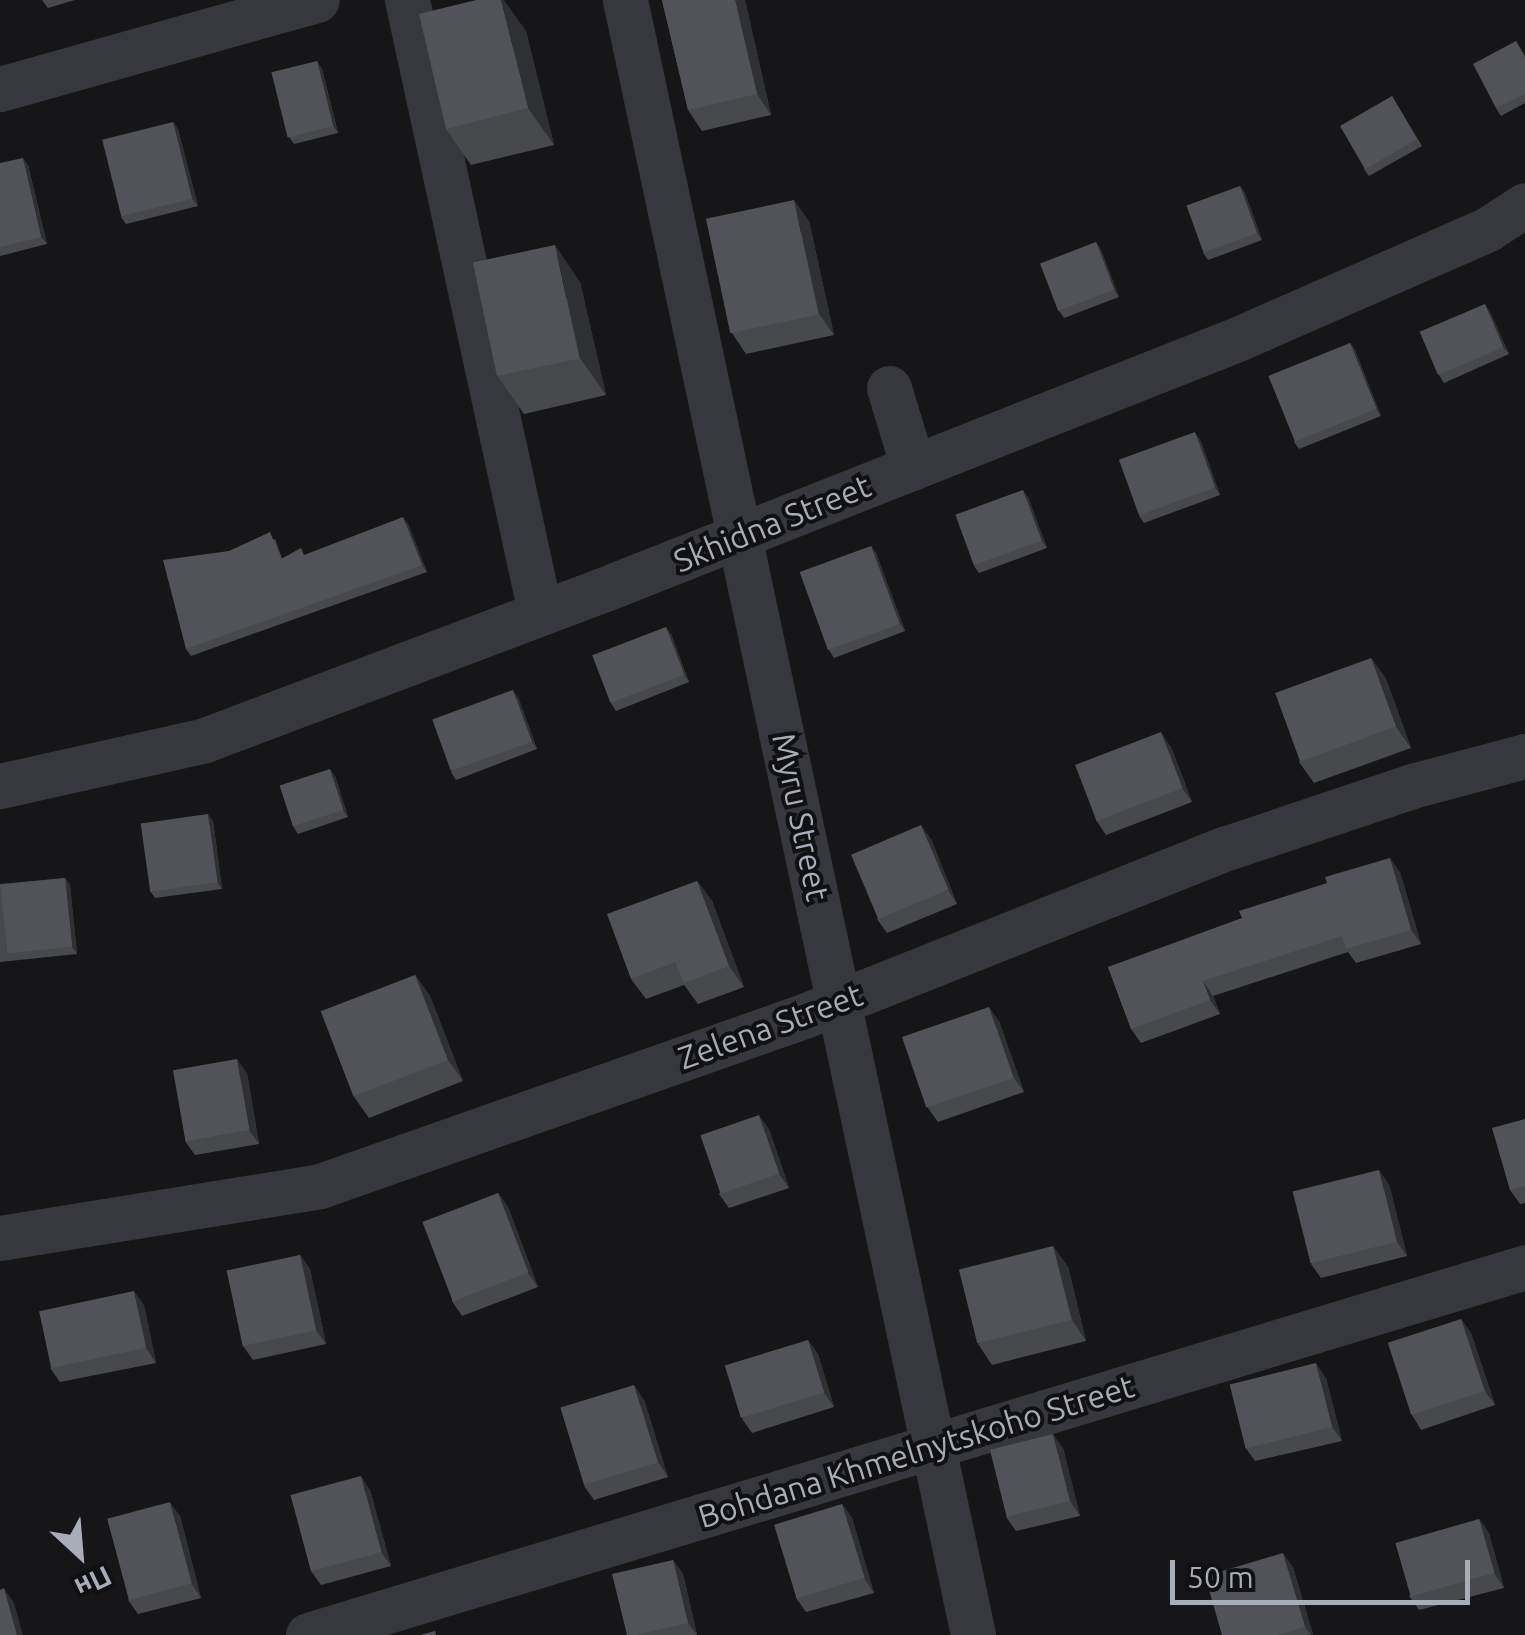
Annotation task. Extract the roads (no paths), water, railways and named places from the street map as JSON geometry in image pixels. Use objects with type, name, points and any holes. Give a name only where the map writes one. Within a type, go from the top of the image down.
[{"type":"street","points":[[0,89],[317,0]]},
{"type":"street","points":[[407,0],[540,612]]},
{"type":"street","name":"Myru Street","points":[[625,0],[973,1635]]},
{"type":"street","name":"Skhidna Street","points":[[0,786],[205,740],[1240,338],[1488,228],[1525,205]]},
{"type":"street","points":[[889,388],[913,467]]},
{"type":"street","name":"Zelena Street","points":[[0,1238],[320,1186],[840,1000],[1227,848],[1412,786],[1525,756]]},
{"type":"street","name":"Bohdana Khmelnytskoho Street","points":[[308,1635],[1525,1267]]}]
